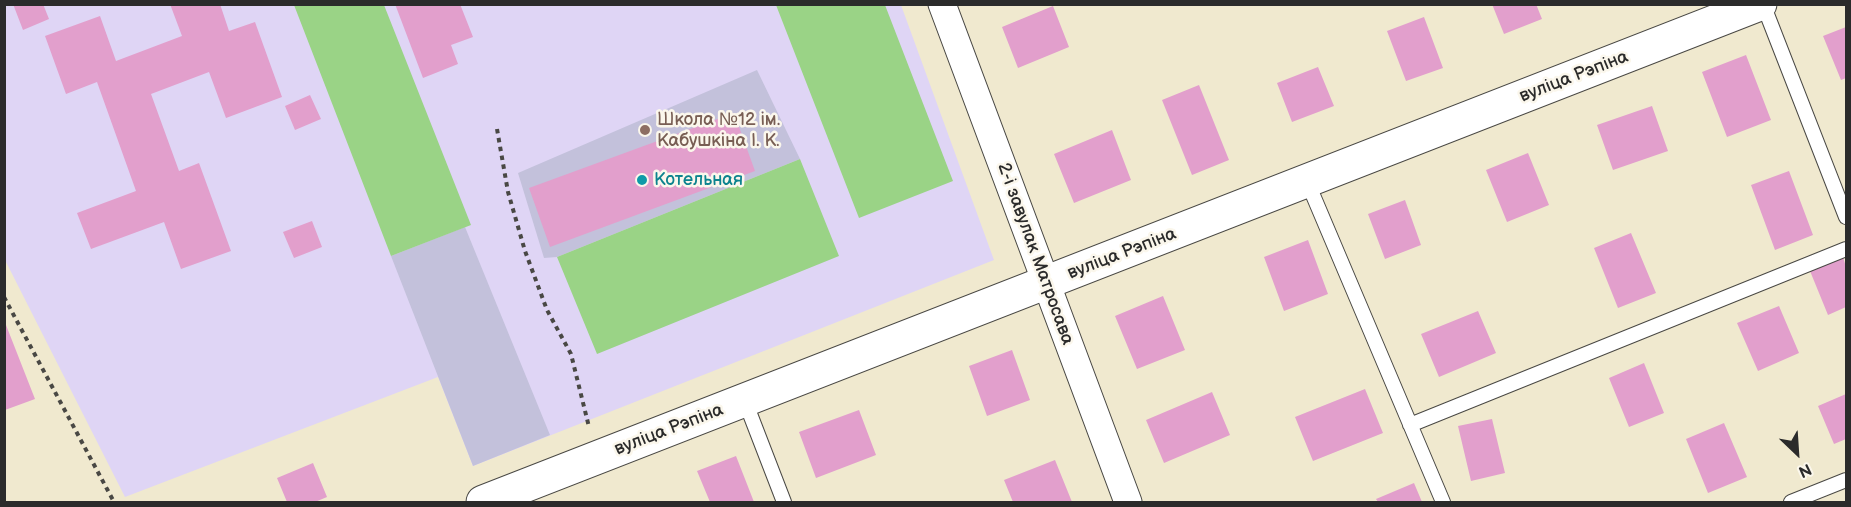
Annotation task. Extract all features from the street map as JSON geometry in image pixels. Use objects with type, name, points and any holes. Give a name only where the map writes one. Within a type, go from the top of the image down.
[{"type":"street","name":"2-і завулак Матросава","points":[[942,4],[1128,502]]},
{"type":"street","name":"вуліца Рэпіна","points":[[483,502],[1761,4]]},
{"type":"lane","points":[[1761,4],[1846,217]]},
{"type":"lane","points":[[1306,181],[1443,502]]},
{"type":"lane","points":[[1410,425],[1846,249]]},
{"type":"lane","points":[[745,401],[784,502]]},
{"type":"lane","points":[[1791,502],[1846,480]]},
{"type":"path","points":[[497,129],[508,192],[525,250],[547,310],[571,354],[591,436]]},
{"type":"path","points":[[4,297],[114,502]]},
{"type":"shaded area","points":[[5,4],[901,5],[994,260],[473,466],[438,377],[125,497],[5,260]]},
{"type":"shaded area","points":[[757,70],[800,159],[557,257],[544,258],[518,173]]},
{"type":"shaded area","points":[[465,227],[550,435],[473,466],[391,256]]},
{"type":"green space","points":[[294,5],[384,5],[471,225],[391,256]]},
{"type":"green space","points":[[776,5],[885,5],[953,181],[859,218]]},
{"type":"green space","points":[[800,159],[839,256],[597,354],[557,257]]},
{"type":"building","points":[[13,4],[43,4],[49,19],[23,30]]},
{"type":"building","points":[[170,4],[220,4],[229,31],[255,22],[282,97],[226,118],[209,72],[151,94],[179,171],[199,163],[231,251],[181,269],[164,222],[91,249],[77,213],[136,191],[97,82],[66,94],[45,36],[100,16],[116,61],[182,36]]},
{"type":"building","points":[[395,4],[460,4],[473,37],[451,45],[458,64],[423,78]]},
{"type":"building","points":[[1492,4],[1536,4],[1542,19],[1504,34]]},
{"type":"building","points":[[1053,6],[1069,47],[1018,68],[1002,27]]},
{"type":"building","points":[[1424,17],[1443,68],[1406,81],[1387,31]]},
{"type":"building","points":[[1846,27],[1846,78],[1841,80],[1823,36]]},
{"type":"building","points":[[1746,55],[1771,120],[1727,137],[1702,72]]},
{"type":"building","points":[[1318,67],[1334,106],[1292,122],[1277,83]]},
{"type":"building","points":[[1199,85],[1229,160],[1192,175],[1162,100]]},
{"type":"building","points":[[310,95],[321,119],[295,130],[285,106]]},
{"type":"building","points":[[1652,106],[1668,151],[1613,170],[1597,125]]},
{"type":"building","name":"Котельная","points":[[734,113],[755,171],[550,247],[529,188]]},
{"type":"building","points":[[1112,130],[1131,180],[1074,203],[1054,154]]},
{"type":"building","points":[[1528,153],[1549,205],[1507,222],[1486,170]]},
{"type":"building","points":[[1789,171],[1813,235],[1775,250],[1751,185]]},
{"type":"building","points":[[1405,200],[1421,245],[1385,259],[1368,214]]},
{"type":"building","points":[[312,221],[322,247],[294,258],[283,232]]},
{"type":"building","points":[[1631,233],[1656,293],[1618,308],[1594,248]]},
{"type":"building","points":[[1308,240],[1328,294],[1284,311],[1264,257]]},
{"type":"building","points":[[1843,257],[1846,267],[1846,307],[1828,315],[1810,271]]},
{"type":"building","points":[[1163,296],[1185,350],[1137,369],[1115,316]]},
{"type":"building","points":[[1779,306],[1799,353],[1758,371],[1737,323]]},
{"type":"building","points":[[1478,311],[1496,353],[1439,377],[1421,334]]},
{"type":"building","points":[[5,326],[35,399],[5,410]]},
{"type":"building","points":[[1012,350],[1030,400],[987,416],[969,366]]},
{"type":"building","points":[[1644,363],[1664,413],[1629,427],[1609,378]]},
{"type":"building","points":[[1365,389],[1383,433],[1313,461],[1295,417]]},
{"type":"building","points":[[1212,392],[1230,435],[1164,463],[1146,420]]},
{"type":"building","points":[[1846,394],[1846,439],[1834,444],[1818,406]]},
{"type":"building","points":[[859,410],[876,455],[816,478],[799,432]]},
{"type":"building","points":[[1492,419],[1505,473],[1471,481],[1458,426]]},
{"type":"building","points":[[1724,423],[1747,477],[1708,493],[1686,439]]},
{"type":"building","points":[[736,456],[754,502],[710,502],[697,471]]},
{"type":"building","points":[[1055,460],[1072,502],[1013,502],[1004,480]]},
{"type":"building","points":[[313,463],[327,497],[315,502],[287,502],[277,478]]},
{"type":"building","points":[[1414,483],[1422,502],[1378,502],[1376,499]]},
{"type":"place","name":"Школа №12 ім. Кабушкіна І. К.","points":[[645,130]]},
{"type":"place","name":"Котельная","points":[[642,180]]}]
